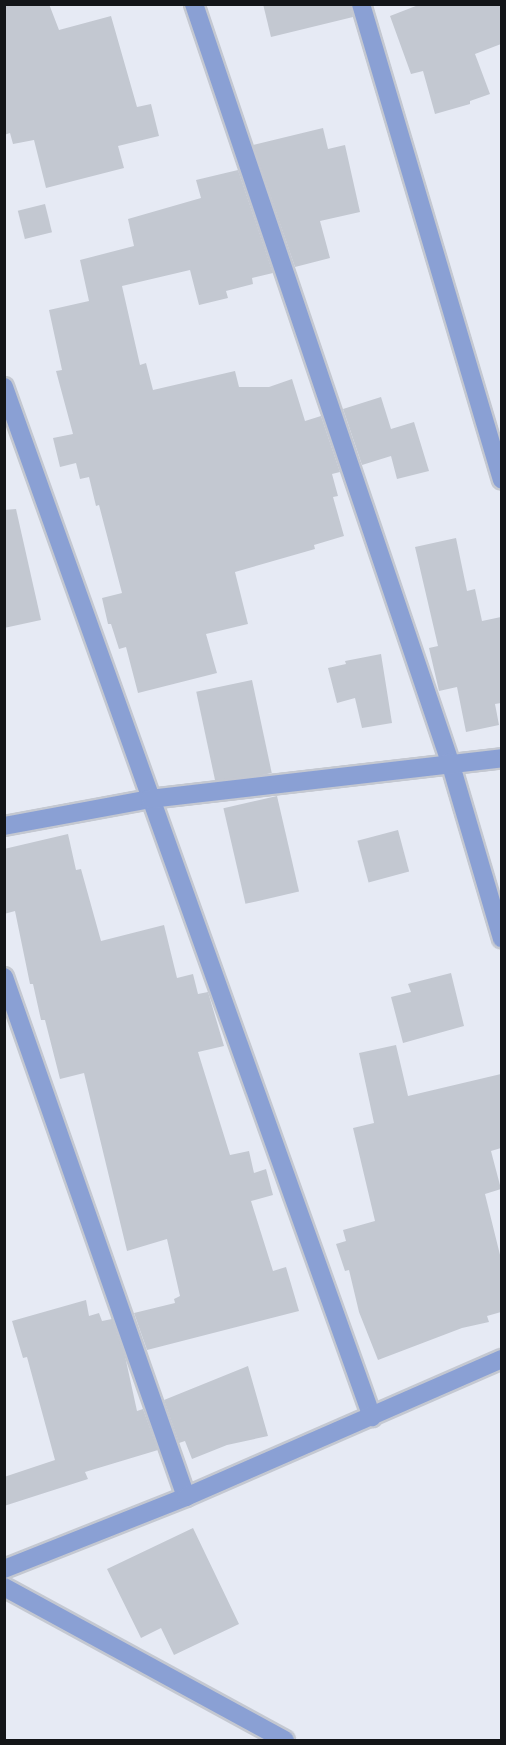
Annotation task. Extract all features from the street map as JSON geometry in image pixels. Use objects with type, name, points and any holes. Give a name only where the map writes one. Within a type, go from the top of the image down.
[{"type":"street","points":[[194,4],[450,762],[501,939]]},
{"type":"street","points":[[361,4],[501,480]]},
{"type":"street","points":[[4,387],[372,1417]]},
{"type":"street","points":[[4,826],[150,799],[450,762],[501,758]]},
{"type":"street","points":[[4,977],[186,1497]]},
{"type":"street","points":[[4,1569],[186,1497],[501,1359]]},
{"type":"street","points":[[4,1587],[285,1740]]},
{"type":"building","points":[[4,4],[49,4],[59,30],[111,16],[137,107],[151,104],[159,136],[118,146],[124,168],[46,188],[34,140],[13,144],[10,133],[4,135]]},
{"type":"building","points":[[263,4],[350,4],[353,17],[271,37]]},
{"type":"building","points":[[421,4],[501,4],[501,44],[475,54],[490,94],[470,101],[470,104],[435,114],[423,71],[411,74],[390,16]]},
{"type":"building","points":[[323,128],[328,149],[345,145],[360,212],[320,221],[330,258],[295,267],[253,145]]},
{"type":"building","points":[[238,170],[273,273],[252,278],[253,284],[226,291],[228,298],[199,305],[190,270],[122,286],[140,365],[146,363],[153,390],[235,371],[239,387],[269,387],[292,379],[305,421],[321,416],[340,472],[332,474],[338,496],[333,497],[344,536],[314,545],[315,549],[235,572],[248,624],[206,634],[217,673],[138,693],[126,647],[119,649],[111,624],[108,624],[102,598],[122,593],[99,505],[96,506],[89,477],[80,479],[76,463],[60,467],[53,438],[73,434],[56,371],[62,370],[49,310],[89,301],[80,260],[134,246],[128,219],[201,198],[196,180]]},
{"type":"building","points":[[45,204],[52,232],[25,239],[18,211]]},
{"type":"building","points":[[381,397],[391,429],[414,422],[429,471],[397,479],[391,456],[362,465],[343,409]]},
{"type":"building","points":[[16,509],[41,620],[4,628],[4,510]]},
{"type":"building","points":[[456,538],[467,591],[475,589],[482,621],[501,617],[501,703],[495,704],[499,725],[466,732],[457,687],[439,691],[429,648],[438,646],[415,547]]},
{"type":"building","points":[[381,654],[392,723],[362,728],[355,698],[337,703],[328,668],[346,664],[345,661]]},
{"type":"building","points":[[252,680],[272,773],[216,785],[196,692]]},
{"type":"building","points":[[277,796],[299,891],[245,904],[223,808]]},
{"type":"building","points":[[398,830],[409,872],[369,882],[357,841]]},
{"type":"building","points":[[68,834],[76,870],[81,869],[101,941],[164,925],[177,978],[193,974],[198,994],[208,992],[224,1046],[198,1052],[230,1155],[249,1151],[254,1173],[266,1169],[273,1195],[251,1201],[273,1271],[286,1267],[299,1311],[147,1350],[134,1313],[175,1303],[174,1299],[180,1296],[167,1239],[127,1251],[84,1073],[60,1079],[45,1020],[41,1020],[33,984],[30,984],[15,911],[4,914],[4,849]]},
{"type":"building","points":[[451,973],[464,1026],[403,1043],[391,997],[411,992],[408,984]]},
{"type":"building","points":[[396,1045],[408,1096],[501,1074],[501,1148],[491,1151],[501,1189],[485,1194],[501,1259],[501,1312],[487,1316],[489,1322],[462,1328],[378,1360],[359,1312],[349,1270],[345,1271],[336,1244],[346,1241],[343,1230],[375,1221],[353,1128],[374,1123],[359,1053]]},
{"type":"building","points":[[86,1300],[89,1316],[99,1313],[102,1321],[112,1319],[125,1356],[137,1411],[143,1409],[158,1450],[85,1472],[88,1479],[4,1506],[4,1477],[55,1460],[27,1357],[23,1358],[12,1321]]},
{"type":"building","points":[[248,1366],[268,1436],[227,1445],[192,1459],[185,1441],[179,1443],[164,1400]]},
{"type":"building","points":[[193,1528],[239,1624],[174,1655],[161,1628],[141,1638],[107,1569]]}]
